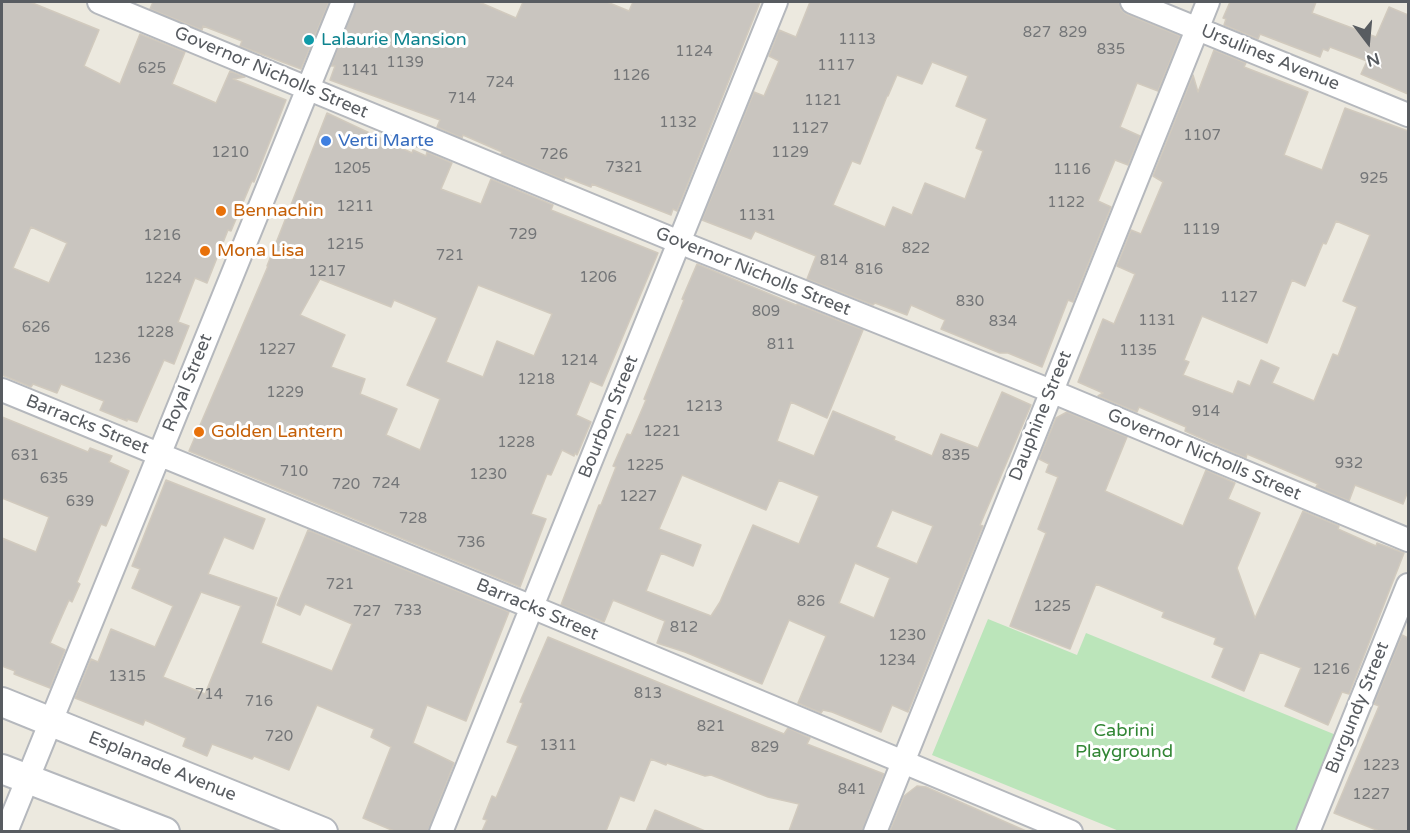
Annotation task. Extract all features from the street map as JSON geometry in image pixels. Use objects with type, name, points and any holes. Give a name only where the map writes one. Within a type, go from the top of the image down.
[{"type":"street","name":"Governor Nicholls Street","points":[[99,2],[679,242],[1051,391],[1408,540]]},
{"type":"street","name":"Royal Street","points":[[6,831],[343,2]]},
{"type":"street","name":"Bourbon Street","points":[[441,831],[776,2]]},
{"type":"street","name":"Ursulines Avenue","points":[[1132,2],[1408,116]]},
{"type":"street","name":"Dauphine Street","points":[[875,831],[1208,2]]},
{"type":"street","name":"Barracks Street","points":[[2,390],[1071,831]]},
{"type":"street","name":"Burgundy Street","points":[[1308,831],[1408,585]]},
{"type":"street","name":"Esplanade Avenue","points":[[2,702],[323,831]]},
{"type":"street","points":[[2,769],[165,831]]},
{"type":"green space","name":"Cabrini Playground","points":[[988,619],[1077,655],[1086,633],[1336,735],[1296,831],[1119,831],[932,755]]},
{"type":"building","points":[[2,2],[30,2],[99,30],[84,66],[120,84],[140,34],[185,52],[172,84],[216,103],[230,71],[245,77],[233,79],[286,100],[254,182],[252,181],[231,231],[228,230],[207,283],[195,278],[178,322],[189,326],[174,364],[164,360],[137,422],[127,419],[127,421],[100,410],[104,401],[61,384],[57,393],[33,384],[31,387],[2,375]],"holes":[[[31,227],[67,243],[49,283],[13,268]]]},
{"type":"building","points":[[153,2],[329,2],[301,69],[240,46],[242,41],[203,26],[202,30],[150,9]]},
{"type":"building","points":[[356,2],[479,2],[516,18],[523,2],[607,2],[629,11],[633,2],[760,2],[677,211],[673,209],[671,215],[592,184],[591,187],[565,177],[564,180],[501,154],[502,152],[463,135],[462,138],[437,127],[440,120],[330,80],[335,66],[331,66]]},
{"type":"building","points":[[810,2],[1119,2],[1121,10],[1126,14],[1180,36],[1158,91],[1137,83],[1120,127],[1140,136],[1128,165],[1115,160],[1098,201],[1111,207],[1073,302],[1068,300],[1042,367],[941,329],[945,320],[911,305],[907,315],[875,303],[873,305],[807,279],[816,256],[755,231],[751,239],[702,220],[754,92],[764,96],[779,61],[769,56],[779,30],[796,37]],"holes":[[[932,62],[968,76],[956,106],[987,119],[976,148],[983,151],[965,199],[925,183],[912,215],[893,207],[885,227],[833,205],[852,161],[860,164],[897,75],[922,84]]]},
{"type":"building","points":[[1230,2],[1316,2],[1312,13],[1376,37],[1389,7],[1408,15],[1408,94],[1361,74],[1367,61],[1330,47],[1328,51],[1323,49],[1320,57],[1260,34],[1258,39],[1224,25],[1226,19],[1223,18]]},
{"type":"building","points":[[1214,50],[1246,63],[1244,67],[1308,92],[1284,155],[1322,170],[1345,108],[1408,131],[1408,491],[1403,504],[1355,485],[1349,501],[1316,487],[1318,484],[1247,454],[1246,458],[1185,431],[1186,427],[1139,407],[1137,412],[1098,396],[1103,393],[1078,382],[1103,319],[1114,324],[1135,274],[1117,266],[1131,230],[1141,234],[1163,182],[1153,176],[1193,75],[1198,92]],"holes":[[[1336,221],[1370,235],[1343,301],[1357,307],[1338,356],[1333,354],[1314,401],[1272,383],[1279,368],[1261,360],[1250,386],[1238,381],[1233,394],[1183,375],[1189,362],[1184,360],[1202,316],[1267,343],[1292,280],[1305,286],[1323,243],[1326,244]]]},
{"type":"building","points":[[327,113],[412,153],[413,150],[426,156],[427,152],[452,163],[441,189],[481,204],[491,179],[553,205],[551,210],[658,253],[602,386],[590,381],[576,415],[591,422],[577,455],[575,453],[574,456],[562,450],[551,475],[547,474],[531,514],[546,519],[520,587],[189,451],[267,266]],"holes":[[[320,279],[391,307],[394,300],[437,318],[407,385],[440,399],[420,450],[386,435],[397,409],[360,394],[365,379],[331,367],[345,335],[300,315]],[[478,285],[552,314],[534,356],[497,341],[483,377],[446,362]]]},
{"type":"building","points":[[697,264],[863,330],[827,418],[791,402],[777,441],[814,456],[833,411],[895,437],[894,440],[932,456],[941,434],[978,448],[1002,392],[1031,405],[980,525],[983,526],[908,712],[892,705],[881,732],[832,712],[823,710],[821,713],[798,703],[826,636],[789,620],[762,684],[685,652],[657,643],[665,621],[613,600],[604,622],[561,605],[616,467],[613,466],[627,434],[631,435],[646,400],[644,399],[684,300],[682,299]],"holes":[[[682,475],[766,510],[779,480],[819,496],[799,544],[753,525],[720,602],[711,616],[646,591],[661,553],[693,566],[701,545],[659,529]],[[892,510],[933,526],[917,564],[876,547]],[[855,563],[890,578],[874,618],[839,603]]]},
{"type":"building","points":[[1067,412],[1127,437],[1105,491],[1183,526],[1206,470],[1235,483],[1228,499],[1260,513],[1237,568],[1255,618],[1303,511],[1339,526],[1338,529],[1376,546],[1377,543],[1404,553],[1349,694],[1342,692],[1328,725],[1285,706],[1301,668],[1260,652],[1244,691],[1212,677],[1224,648],[1214,644],[1216,638],[1162,617],[1164,612],[1096,584],[1070,649],[1010,626],[1046,533],[1038,529],[1058,477],[1046,472],[1049,464],[1039,459],[1056,418]]},
{"type":"building","points":[[2,417],[88,452],[90,448],[112,456],[109,462],[129,471],[106,526],[101,524],[77,582],[80,584],[72,602],[69,600],[50,643],[65,650],[50,688],[14,674],[15,671],[2,666],[2,538],[36,552],[49,517],[2,498]]},
{"type":"building","points":[[166,480],[265,519],[253,549],[224,537],[208,574],[277,598],[261,643],[332,671],[352,624],[305,604],[300,615],[277,605],[308,530],[509,612],[466,721],[427,705],[413,743],[454,763],[428,831],[394,831],[363,818],[391,747],[371,737],[374,729],[317,705],[289,770],[254,756],[252,759],[212,744],[207,756],[183,746],[186,738],[145,720],[143,725],[75,698],[91,659],[98,662],[111,629],[155,647],[173,606],[132,588],[140,569],[132,566]],"holes":[[[201,592],[241,606],[205,694],[163,677]]]},
{"type":"building","points":[[1402,635],[1408,638],[1408,831],[1379,831],[1334,813],[1379,706],[1374,704]]},
{"type":"building","points":[[548,637],[784,734],[788,728],[810,738],[807,744],[884,774],[862,831],[789,831],[799,804],[768,797],[711,775],[705,776],[651,759],[634,801],[620,796],[606,831],[482,831],[487,820],[483,819],[492,796],[496,798],[518,746],[507,742],[523,703],[520,702]]},
{"type":"building","points":[[917,786],[926,787],[1026,831],[890,831],[904,796]]},
{"type":"building","points":[[655,810],[705,831],[646,831]]},
{"type":"place","name":"Lalaurie Mansion","points":[[309,40]]},
{"type":"place","name":"Verti Marte","points":[[326,141]]},
{"type":"place","name":"Bennachin","points":[[221,211]]},
{"type":"place","name":"Mona Lisa","points":[[205,251]]},
{"type":"place","name":"Golden Lantern","points":[[199,432]]}]
